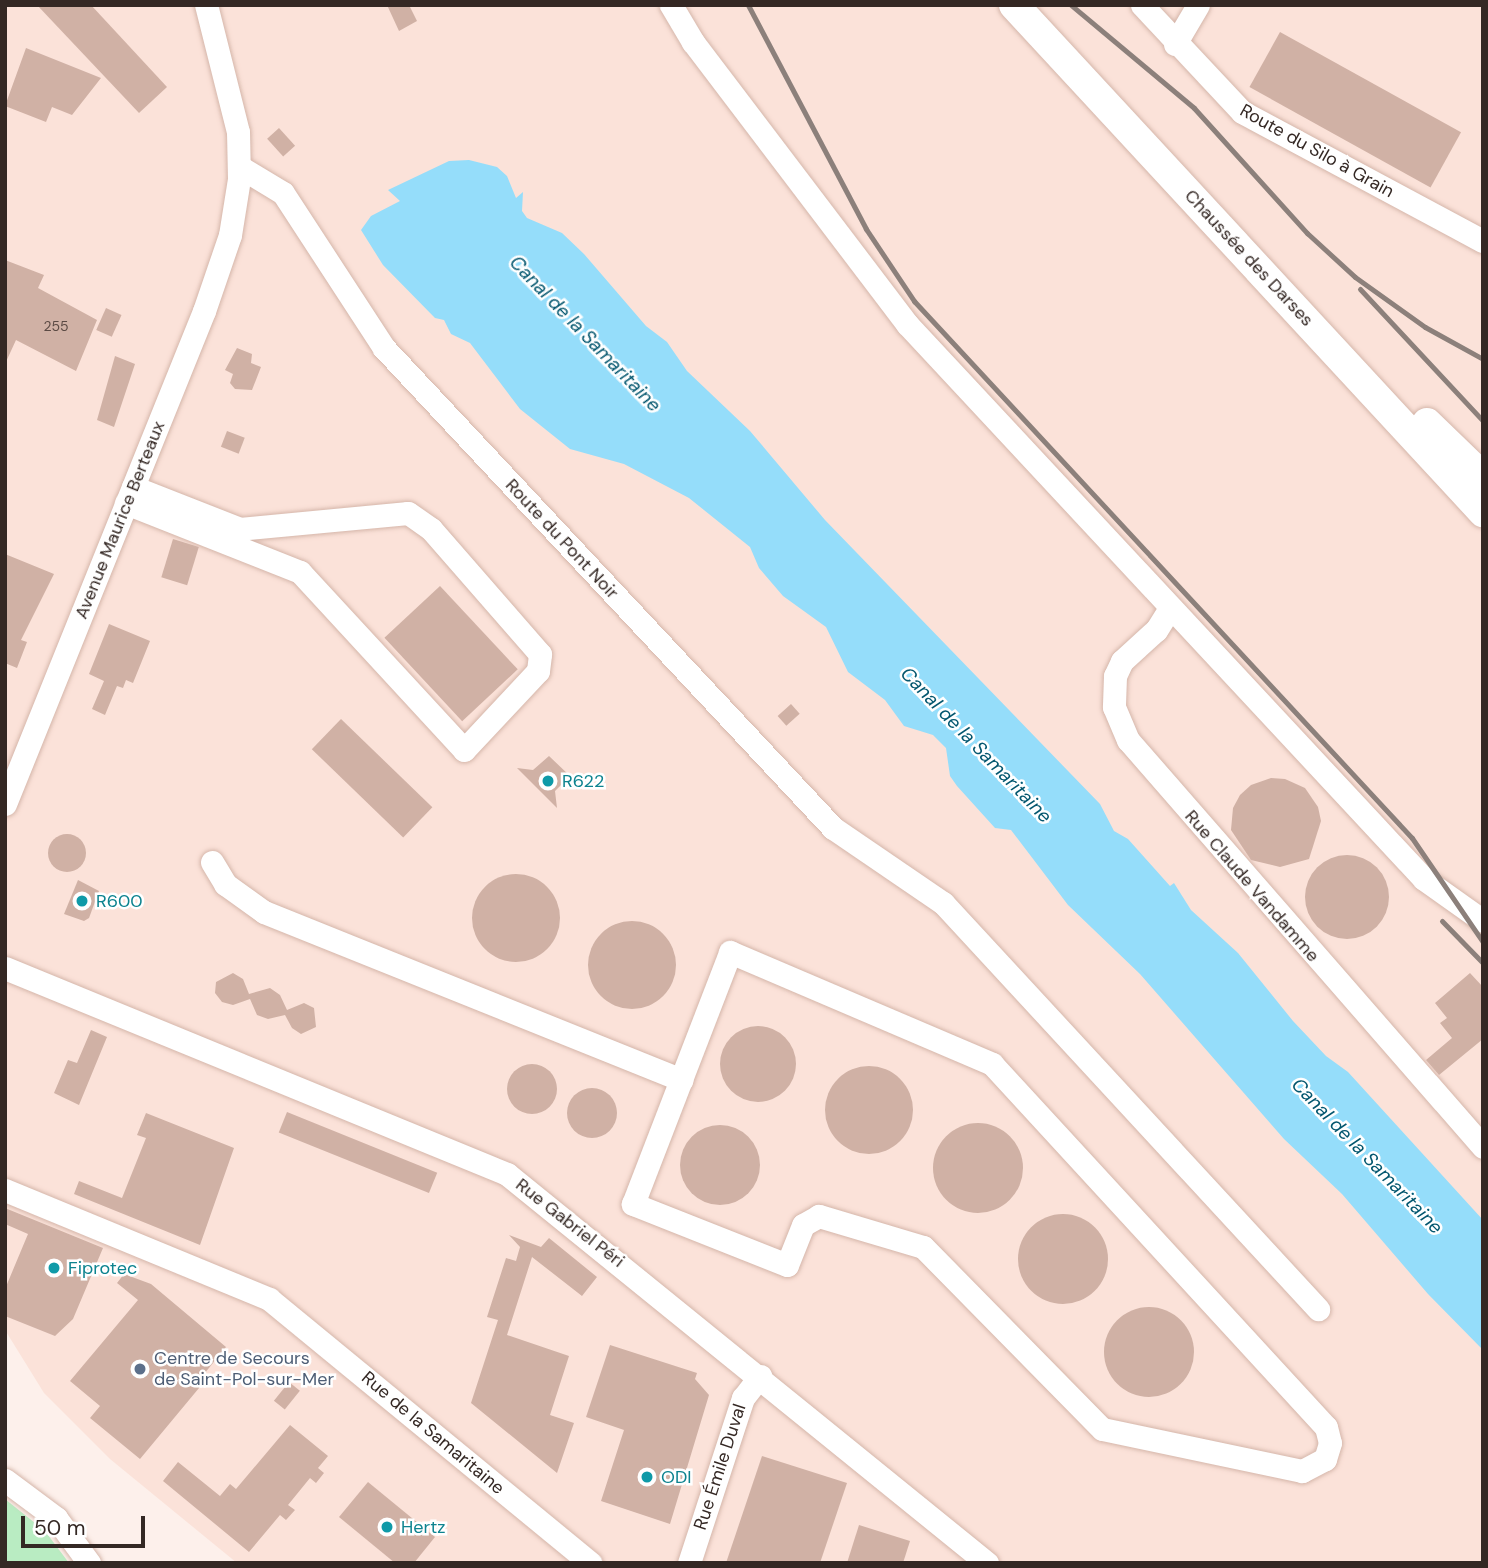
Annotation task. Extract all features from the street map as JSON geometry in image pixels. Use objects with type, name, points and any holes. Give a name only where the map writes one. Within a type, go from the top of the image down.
[{"type":"main road","name":"Chaussée des Darses","points":[[1032,11],[1390,385],[1483,477]]},
{"type":"main road","name":"Chaussée des Darses","points":[[1032,11],[1483,512]]},
{"type":"street","points":[[206,5],[235,113],[240,167]]},
{"type":"street","points":[[671,5],[694,42],[897,313],[1424,879],[1483,922]]},
{"type":"street","points":[[1175,44],[1198,5]]},
{"type":"street","name":"Route du Silo à Grain","points":[[1150,8],[1175,44],[1251,118],[1483,241]]},
{"type":"street","name":"Avenue Maurice Berteaux","points":[[5,804],[130,495],[230,235],[240,167]]},
{"type":"street","name":"Route du Pont Noir","points":[[240,167],[284,193],[384,348],[833,828],[865,853],[918,882],[943,903],[1318,1309]]},
{"type":"street","points":[[130,495],[240,529],[408,513],[431,529],[540,654],[538,671],[464,750],[300,572],[130,495]]},
{"type":"street","name":"Rue Claude Vandamme","points":[[1170,608],[1156,630],[1122,661],[1115,676],[1114,707],[1128,740],[1483,1147]]},
{"type":"street","points":[[212,862],[225,884],[264,912],[681,1080]]},
{"type":"street","points":[[730,952],[986,1060],[1322,1422],[1330,1437],[1329,1454],[1316,1467],[1303,1471],[1102,1429],[923,1247],[820,1216],[803,1225],[787,1265],[633,1204],[681,1080],[730,952]]},
{"type":"street","name":"Rue Gabriel Péri","points":[[5,968],[499,1169],[542,1198],[987,1563]]},
{"type":"street","name":"Rue de la Samaritaine","points":[[5,1190],[269,1299],[590,1563]]},
{"type":"street","name":"Rue Émile Duval","points":[[689,1563],[743,1398],[760,1376]]},
{"type":"street","points":[[5,1480],[56,1518],[89,1563]]},
{"type":"shaded area","points":[[5,5],[1483,5],[1483,1563],[237,1563],[110,1459],[44,1393],[5,1330]]},
{"type":"green space","points":[[5,1499],[45,1531],[69,1563],[5,1563]]},
{"type":"water","name":"Canal de la Samaritaine","points":[[469,160],[497,167],[507,176],[516,198],[523,192],[522,211],[527,218],[562,233],[584,254],[646,326],[667,342],[687,371],[750,431],[825,520],[1100,804],[1114,831],[1128,839],[1170,886],[1174,883],[1191,910],[1238,953],[1293,1021],[1326,1056],[1348,1072],[1483,1220],[1483,1350],[1428,1294],[1342,1194],[1284,1139],[1140,974],[1068,905],[1011,830],[995,828],[957,786],[950,776],[946,748],[933,735],[904,726],[885,700],[848,672],[826,627],[783,596],[759,568],[750,547],[689,498],[624,464],[570,449],[520,409],[470,343],[451,334],[444,320],[435,318],[383,265],[361,230],[371,216],[400,201],[388,190],[449,161]]},
{"type":"building","points":[[37,5],[91,5],[167,87],[139,113]]},
{"type":"building","points":[[387,5],[409,5],[417,21],[399,31]]},
{"type":"building","points":[[1280,32],[1461,132],[1431,187],[1249,87]]},
{"type":"building","points":[[26,48],[101,78],[72,115],[52,107],[46,122],[5,106]]},
{"type":"building","points":[[279,128],[295,146],[283,157],[267,139]]},
{"type":"building","points":[[5,260],[44,275],[38,288],[97,320],[76,371],[16,340],[5,364]]},
{"type":"building","points":[[106,308],[122,315],[112,337],[96,330]]},
{"type":"building","points":[[237,348],[252,354],[251,363],[261,367],[252,390],[235,389],[230,383],[233,374],[225,370]]},
{"type":"building","points":[[115,356],[135,364],[114,427],[97,420]]},
{"type":"building","points":[[227,431],[245,438],[239,454],[221,447]]},
{"type":"building","points":[[173,539],[199,547],[187,585],[161,577]]},
{"type":"building","points":[[5,554],[54,574],[21,640],[27,642],[17,668],[5,663]]},
{"type":"building","points":[[440,586],[518,669],[462,721],[384,638]]},
{"type":"building","points":[[109,624],[150,641],[133,683],[126,680],[123,688],[117,686],[105,715],[92,709],[104,681],[89,674]]},
{"type":"building","points":[[791,704],[800,714],[786,726],[778,716]]},
{"type":"building","points":[[341,719],[432,807],[403,837],[312,749]]},
{"type":"building","name":"R622","points":[[549,756],[570,776],[555,791],[557,808],[517,768],[533,770]]},
{"type":"building","points":[[1271,778],[1285,779],[1305,788],[1318,807],[1321,821],[1309,859],[1280,867],[1251,860],[1231,830],[1233,808],[1240,795],[1251,785]]},
{"type":"building","points":[[67,834],[81,839],[86,853],[81,867],[67,872],[53,867],[48,853],[53,839]]},
{"type":"building","points":[[1339,855],[1355,855],[1371,862],[1382,873],[1389,889],[1386,913],[1377,927],[1355,939],[1339,939],[1323,932],[1312,921],[1305,905],[1305,889],[1312,873],[1323,862]]},
{"type":"building","points":[[516,874],[541,881],[553,893],[560,918],[553,943],[541,955],[516,962],[491,955],[479,943],[472,918],[479,893],[491,881]]},
{"type":"building","name":"R600","points":[[78,880],[99,891],[89,918],[84,921],[64,914]]},
{"type":"building","points":[[632,921],[657,928],[669,940],[676,965],[669,990],[657,1002],[632,1009],[607,1002],[595,990],[588,965],[595,940],[607,928]]},
{"type":"building","points":[[233,973],[243,979],[249,994],[270,988],[280,995],[287,1010],[304,1003],[314,1008],[316,1027],[301,1034],[292,1028],[285,1015],[268,1019],[257,1015],[250,999],[233,1005],[222,1002],[215,993],[216,982]]},
{"type":"building","points":[[1470,973],[1483,987],[1483,1039],[1439,1075],[1426,1060],[1452,1038],[1440,1023],[1447,1018],[1435,1003]]},
{"type":"building","points":[[766,1026],[779,1032],[790,1043],[796,1056],[794,1079],[779,1096],[766,1102],[750,1102],[737,1096],[722,1079],[720,1056],[726,1043],[743,1028]]},
{"type":"building","points":[[91,1030],[107,1037],[79,1105],[54,1093],[68,1060],[77,1063]]},
{"type":"building","points":[[532,1064],[550,1071],[557,1089],[550,1107],[532,1114],[514,1107],[507,1089],[514,1071]]},
{"type":"building","points":[[860,1066],[878,1066],[894,1073],[906,1085],[913,1101],[913,1119],[906,1135],[894,1147],[878,1154],[860,1154],[844,1147],[832,1135],[825,1119],[825,1101],[832,1085],[844,1073]]},
{"type":"building","points":[[592,1088],[610,1095],[617,1113],[610,1131],[592,1138],[574,1131],[567,1113],[574,1095]]},
{"type":"building","points":[[287,1112],[437,1173],[429,1193],[279,1132]]},
{"type":"building","points":[[146,1113],[234,1148],[200,1245],[74,1194],[79,1181],[122,1198],[146,1138],[137,1135]]},
{"type":"building","points":[[978,1123],[995,1126],[1010,1136],[1020,1151],[1023,1168],[1020,1185],[1010,1200],[995,1210],[978,1213],[961,1210],[946,1200],[936,1185],[933,1168],[936,1151],[946,1136],[961,1126]]},
{"type":"building","points":[[720,1125],[735,1128],[748,1137],[757,1150],[760,1165],[757,1180],[748,1193],[735,1202],[720,1205],[705,1202],[692,1193],[683,1180],[680,1165],[683,1150],[692,1137],[705,1128]]},
{"type":"building","name":"Fiprotec","points":[[5,1208],[103,1248],[73,1319],[55,1336],[5,1316],[5,1289],[28,1234],[5,1224]]},
{"type":"building","points":[[1063,1214],[1080,1217],[1095,1227],[1105,1242],[1108,1259],[1105,1276],[1095,1291],[1080,1301],[1063,1304],[1046,1301],[1031,1291],[1021,1276],[1018,1259],[1021,1242],[1031,1227],[1046,1217]]},
{"type":"building","points":[[509,1235],[541,1247],[549,1238],[597,1277],[582,1296],[532,1257],[507,1335],[569,1356],[550,1415],[574,1423],[557,1473],[471,1403],[498,1320],[487,1317],[506,1258],[516,1261],[520,1247]]},
{"type":"building","points":[[124,1274],[151,1284],[226,1347],[200,1379],[204,1382],[140,1459],[90,1418],[100,1406],[70,1381],[138,1300],[117,1283]]},
{"type":"building","points":[[1149,1307],[1166,1310],[1181,1320],[1191,1335],[1194,1352],[1191,1369],[1181,1384],[1166,1394],[1149,1397],[1132,1394],[1117,1384],[1107,1369],[1104,1352],[1107,1335],[1117,1320],[1132,1310]]},
{"type":"building","points":[[610,1345],[697,1373],[695,1379],[709,1395],[670,1524],[601,1501],[624,1430],[586,1417]]},
{"type":"building","points":[[289,1382],[300,1391],[285,1409],[274,1401]]},
{"type":"building","points":[[290,1425],[328,1456],[318,1468],[324,1473],[316,1483],[310,1478],[288,1505],[295,1510],[286,1520],[280,1515],[249,1552],[163,1481],[178,1462],[220,1496],[230,1484],[236,1489]]},
{"type":"building","points":[[762,1456],[847,1483],[820,1563],[726,1563]]},
{"type":"building","name":"Hertz","points":[[368,1482],[435,1537],[414,1563],[395,1563],[339,1517]]},
{"type":"building","points":[[859,1525],[910,1541],[903,1563],[847,1563]]},
{"type":"railway","points":[[748,5],[866,229],[914,301],[1412,838],[1483,942]]},
{"type":"railway","points":[[1071,5],[1194,108],[1307,233],[1355,277],[1425,327],[1483,359]]},
{"type":"railway","points":[[1360,289],[1483,421]]},
{"type":"railway","points":[[1442,921],[1483,963]]},
{"type":"place","name":"R622","points":[[548,781]]},
{"type":"place","name":"R600","points":[[82,901]]},
{"type":"place","name":"Fiprotec","points":[[54,1268]]},
{"type":"place","name":"Centre de Secours de Saint-Pol-sur-Mer","points":[[140,1369]]},
{"type":"place","name":"ODI","points":[[647,1477]]},
{"type":"place","name":"Hertz","points":[[387,1527]]}]
